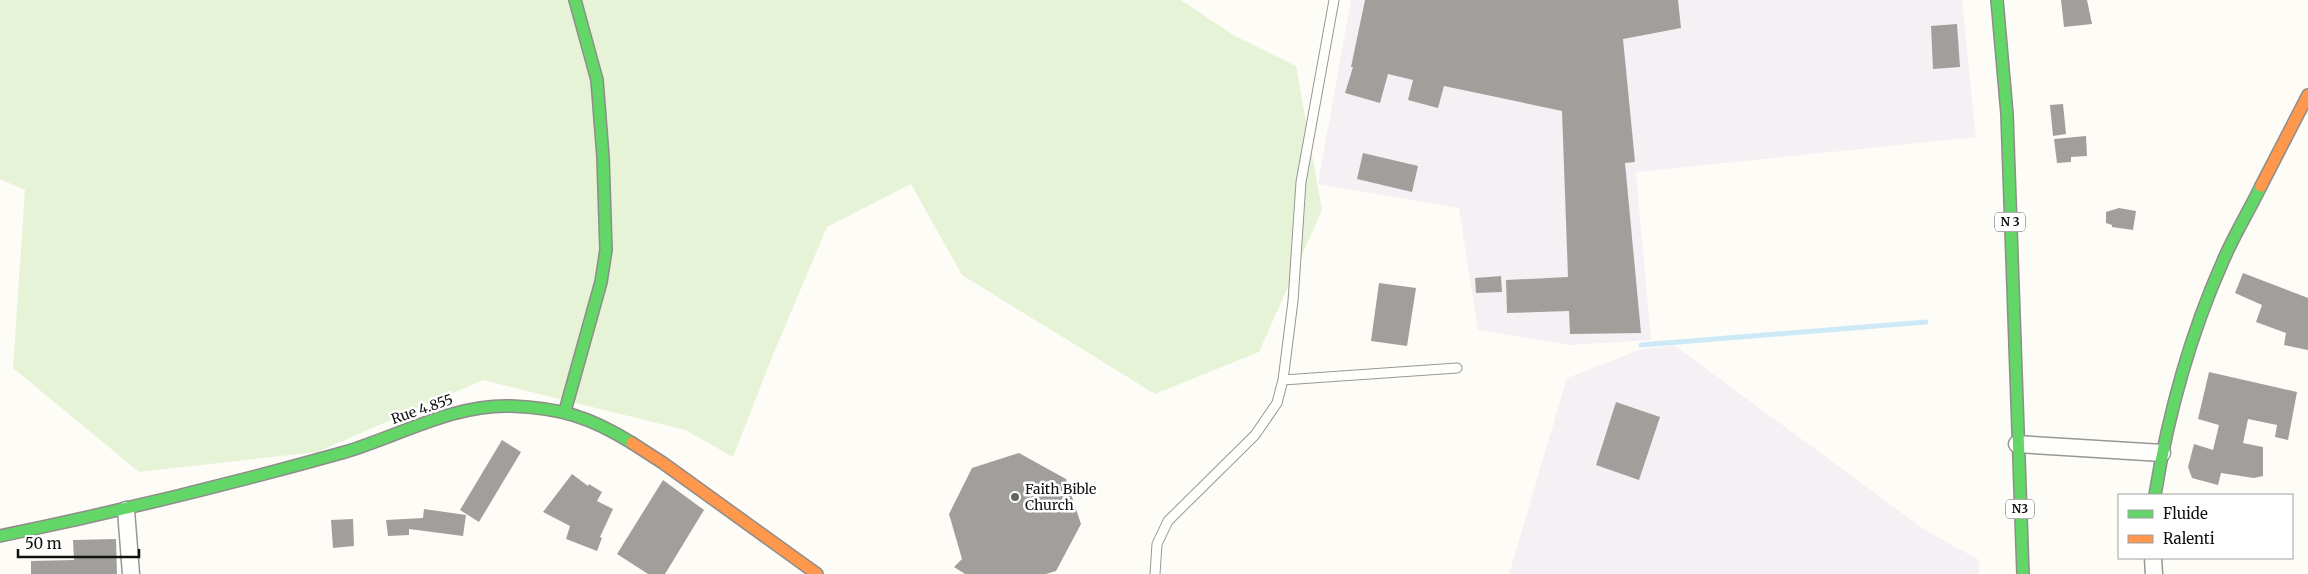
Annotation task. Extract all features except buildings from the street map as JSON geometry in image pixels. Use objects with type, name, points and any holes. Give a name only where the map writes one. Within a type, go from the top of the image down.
[{"type":"main road","points":[[565,411],[601,282],[606,250],[603,157],[597,80],[575,0]]},
{"type":"main road","name":"N 3","points":[[1997,0],[2007,114],[2016,444]]},
{"type":"main road","points":[[2155,494],[2162,453],[2185,362],[2223,260],[2308,95]]},
{"type":"main road","name":"Rue 4.855","points":[[0,536],[126,510],[348,452],[463,411],[510,406],[565,411],[606,427],[663,463],[817,574]]},
{"type":"main road","name":"N3","points":[[2016,444],[2023,574]]},
{"type":"street","points":[[2016,444],[2162,453]]},
{"type":"street","points":[[126,510],[131,574]]},
{"type":"street","points":[[2153,559],[2154,574]]},
{"type":"lane","points":[[1155,574],[1157,544],[1168,521],[1255,435],[1277,403],[1284,380],[1302,182],[1334,0]]},
{"type":"lane","points":[[1284,380],[1457,368]]},
{"type":"shaded area","points":[[1351,0],[1962,0],[1976,137],[1636,172],[1651,340],[1570,345],[1478,330],[1459,208],[1318,184]]},
{"type":"shaded area","points":[[1674,345],[1925,530],[1979,560],[1979,574],[1509,574],[1567,378],[1639,350]]},
{"type":"green space","points":[[0,0],[1181,0],[1233,35],[1296,66],[1322,210],[1259,352],[1155,394],[962,275],[911,184],[827,227],[772,357],[733,457],[685,430],[483,380],[317,452],[139,472],[13,368],[25,190],[0,179]]},
{"type":"waterway","points":[[1641,345],[1926,322]]},
{"type":"traffic: fast","points":[[565,411],[601,282],[606,250],[603,157],[597,80],[575,0]]},
{"type":"traffic: fast","points":[[1997,0],[2007,114],[2023,574]]},
{"type":"traffic: fast","points":[[2155,494],[2166,435],[2190,346],[2227,251],[2261,186]]},
{"type":"traffic: fast","points":[[0,536],[130,507],[345,452],[426,422],[468,410],[511,406],[560,412],[588,420],[632,443]]},
{"type":"traffic: slow","points":[[2261,186],[2308,95]]},
{"type":"traffic: slow","points":[[632,443],[663,463],[817,574]]},
{"type":"place","name":"Faith Bible Church","points":[[1015,497]]}]
